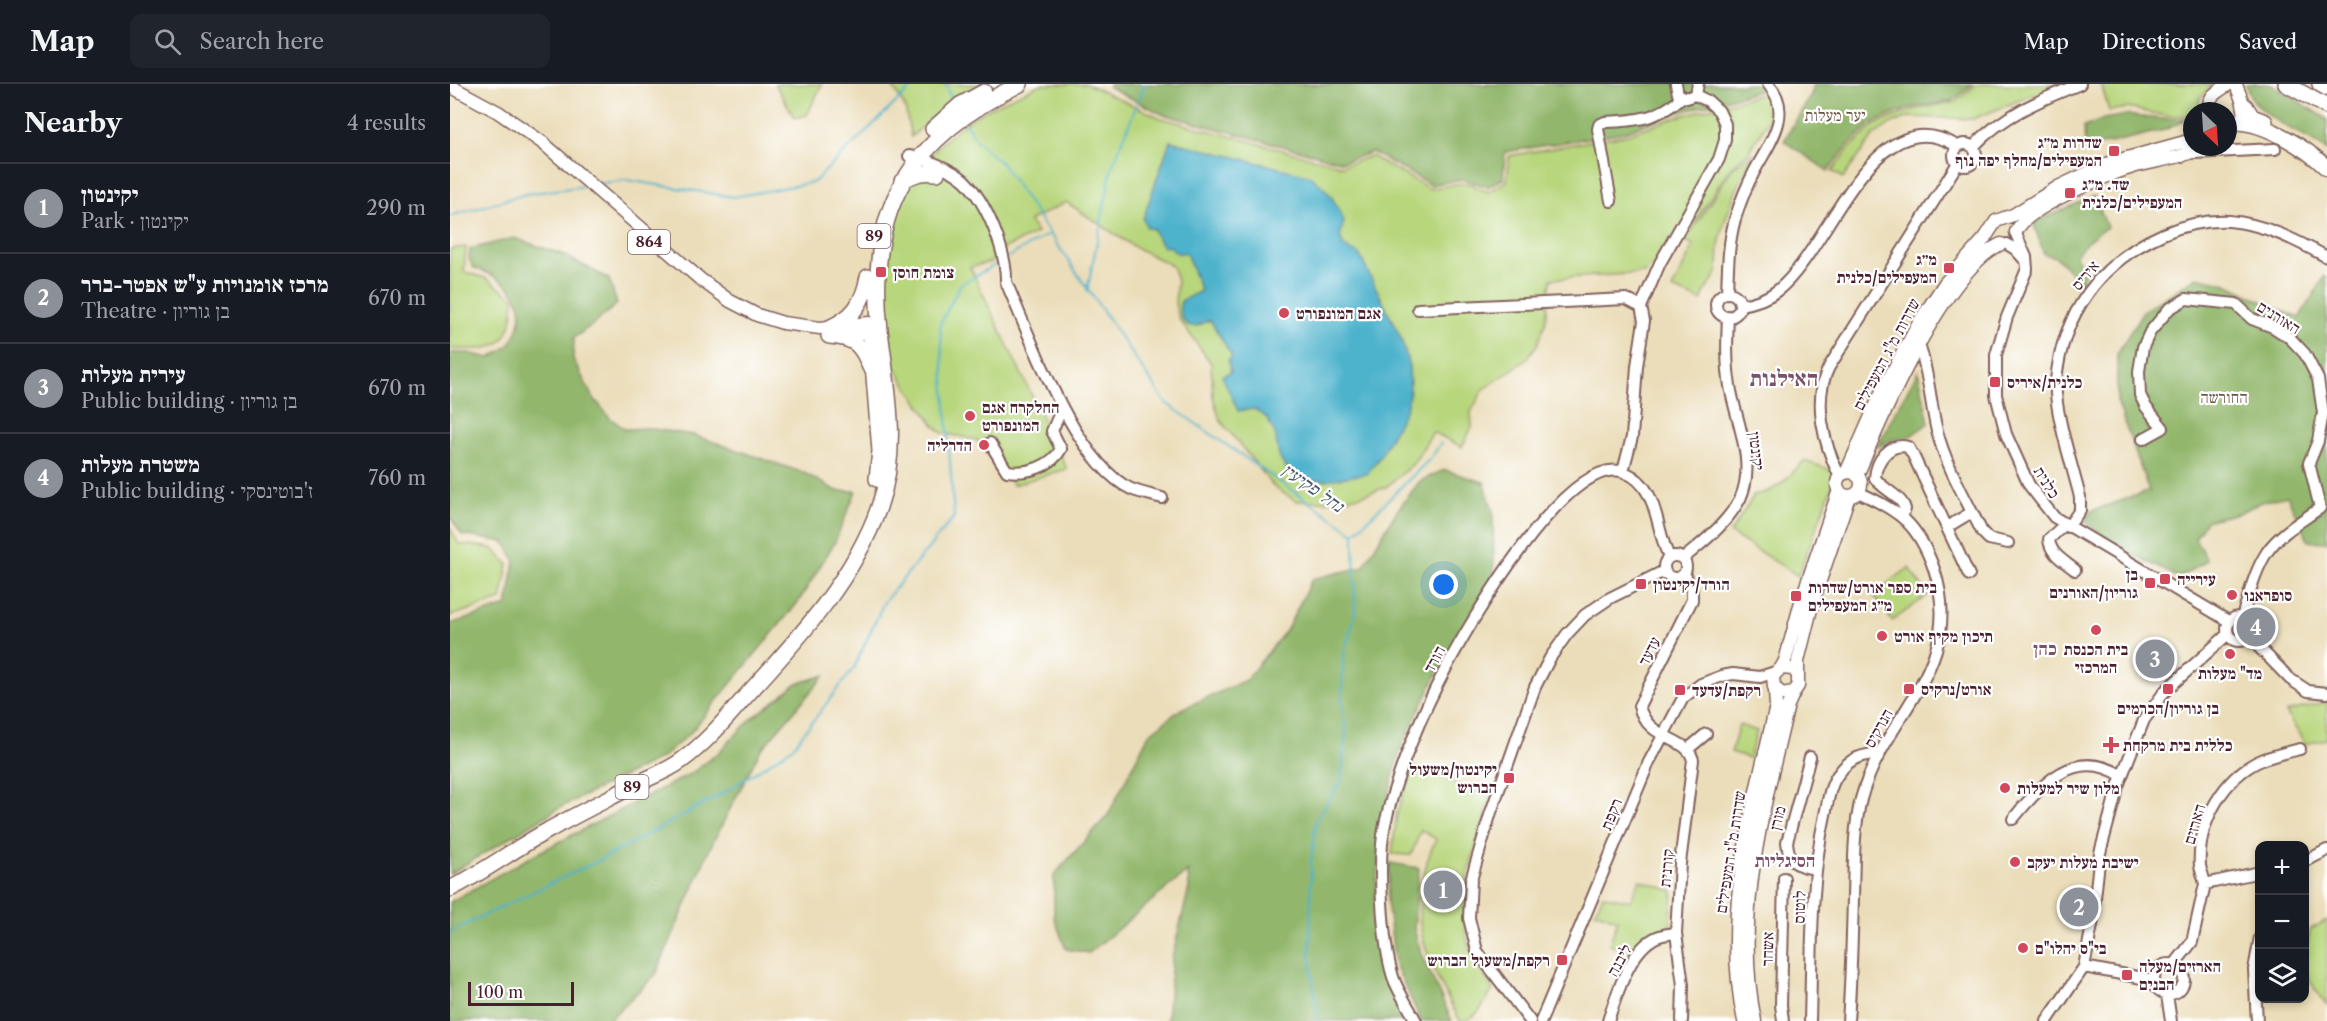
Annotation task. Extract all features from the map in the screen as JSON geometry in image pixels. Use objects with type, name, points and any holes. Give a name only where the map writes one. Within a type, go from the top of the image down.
[{"type":"highway","name":"89","points":[[450,889],[546,832],[679,763],[700,746],[787,651],[834,590],[870,529],[882,498],[889,460],[891,421],[873,328],[877,271],[884,228],[902,182],[924,136],[960,105],[999,84]]},
{"type":"highway","name":"89","points":[[787,651],[836,577],[865,518],[877,480],[880,451],[868,277],[879,216],[893,181],[914,158],[968,112],[1020,84]]},
{"type":"highway","points":[[2286,84],[2327,107]]},
{"type":"highway","points":[[2320,84],[2327,88]]},
{"type":"highway","points":[[2240,95],[2252,117],[2297,137],[2327,159]]},
{"type":"highway","points":[[2237,124],[2253,124],[2276,134],[2303,149],[2327,168]]},
{"type":"highway","points":[[902,182],[912,175],[935,169],[928,152],[930,145]]},
{"type":"highway","points":[[829,332],[859,307],[868,277]]},
{"type":"highway","points":[[829,332],[855,342],[861,347],[875,380]]},
{"type":"main road","name":"864","points":[[450,86],[498,112],[554,151],[699,279],[725,298],[757,315],[783,323],[829,332]]},
{"type":"main road","points":[[2209,102],[2212,95],[2225,86],[2231,89],[2240,95],[2241,118],[2237,120]]},
{"type":"main road","name":"864","points":[[450,92],[512,127],[541,148],[726,306],[770,326],[806,335],[873,328]]},
{"type":"main road","points":[[2183,142],[2129,156],[2058,186],[1996,221],[1990,231],[1994,241],[2004,244],[2013,240],[2021,224],[2031,216],[2090,183],[2133,167],[2183,155]]},
{"type":"main road","points":[[2003,219],[2014,224],[2016,233]]},
{"type":"main road","name":"שדרות מ\"ג המעפילים","points":[[1744,1021],[1735,965],[1737,904],[1750,820],[1776,706],[1776,679],[1785,662],[1802,598],[1883,390],[1921,319],[1952,275],[1990,231]]},
{"type":"main road","name":"שדרות מ\"ג המעפילים","points":[[1755,1021],[1746,964],[1750,888],[1766,797],[1788,705],[1798,686],[1798,661],[1813,601],[1848,484],[1918,345],[1941,308],[1967,273],[1986,253],[2004,244]]},
{"type":"main road","points":[[1794,692],[1782,694],[1776,679],[1793,669],[1798,675]]},
{"type":"street","points":[[1677,84],[1677,92],[1682,97],[1688,98],[1695,95],[1698,84]]},
{"type":"street","points":[[1727,293],[1730,246],[1737,213],[1749,183],[1775,137],[1779,125],[1779,104],[1768,84]]},
{"type":"street","points":[[1973,147],[1994,128],[2017,113],[2043,99],[2080,84]]},
{"type":"street","points":[[1669,557],[1650,496],[1641,483],[1623,471],[1632,437],[1636,369],[1644,321],[1641,307],[1660,263],[1723,149],[1726,131],[1722,117],[1714,106],[1695,95]]},
{"type":"street","points":[[1611,201],[1599,125],[1605,122],[1650,118],[1665,111],[1682,97]]},
{"type":"street","points":[[1740,305],[1737,297],[1727,293],[1719,297],[1717,306],[1720,313],[1728,316],[1736,313],[1740,305],[1767,297],[1785,284],[1797,271],[1868,167],[1888,147],[1898,141],[1917,136],[1935,138],[1957,147]]},
{"type":"street","points":[[1965,143],[1973,147],[1976,155],[1973,163],[1966,166],[1958,163],[1954,156],[1957,147],[1965,143]]},
{"type":"street","points":[[2237,149],[2275,149]]},
{"type":"street","points":[[914,158],[935,169],[963,179],[986,211],[1006,266],[1006,282],[1062,408],[1081,439],[1106,470],[1130,488],[1162,498]]},
{"type":"street","points":[[1848,484],[1833,465],[1823,425],[1820,395],[1823,380],[1958,163]]},
{"type":"street","name":"איריס","points":[[2075,570],[2049,546],[2049,539],[2066,526],[2080,510],[2080,497],[2058,407],[2055,384],[2060,353],[2074,313],[2090,288],[2123,255],[2149,240],[2186,224],[2229,221],[2277,231],[2327,257]]},
{"type":"street","points":[[2016,233],[2027,265]]},
{"type":"street","points":[[2004,244],[2020,253],[2027,265]]},
{"type":"street","name":"כלנית","points":[[2027,265],[2024,280],[2007,317],[1996,355],[1996,395],[2006,434],[2030,485],[2054,517],[2066,526],[2230,622]]},
{"type":"street","points":[[1418,309],[1626,299],[1641,307]]},
{"type":"street","name":"האורנים","points":[[2144,439],[2163,428],[2146,407],[2140,395],[2139,371],[2143,347],[2150,332],[2169,309],[2186,299],[2236,304],[2252,319],[2273,327],[2290,338],[2305,354],[2318,379],[2323,413],[2318,441],[2309,463],[2320,508],[2282,535],[2267,552],[2256,573],[2242,618]]},
{"type":"street","name":"יקינטון","points":[[1683,559],[1725,522],[1740,499],[1745,482],[1745,451],[1733,402],[1727,360],[1728,316]]},
{"type":"street","points":[[1918,345],[1925,362],[1930,399],[1944,453],[1982,532],[1989,539],[2008,543]]},
{"type":"street","points":[[990,443],[1007,471],[1019,473],[1055,459],[1061,449],[1052,431],[1062,408]]},
{"type":"street","points":[[1902,516],[1905,509],[1903,503],[1880,485],[1875,478],[1875,470],[1887,452],[1903,445],[1908,447],[1913,455],[1969,575]]},
{"type":"street","name":"הורד","points":[[1416,1021],[1394,978],[1386,938],[1381,861],[1385,825],[1407,756],[1445,669],[1497,579],[1552,510],[1582,483],[1609,471],[1623,471]]},
{"type":"street","name":"הנרקיס","points":[[1848,484],[1902,516],[1916,530],[1925,546],[1939,584],[1942,614],[1934,658],[1880,754],[1861,798],[1855,835],[1848,1021]]},
{"type":"street","points":[[1947,527],[1972,512]]},
{"type":"street","points":[[1678,556],[1686,565],[1684,573],[1679,577],[1674,578],[1664,571],[1664,563],[1669,557],[1678,556]]},
{"type":"street","points":[[1530,1021],[1477,951],[1469,918],[1471,880],[1490,815],[1535,687],[1550,658],[1567,634],[1585,615],[1610,598],[1664,571]]},
{"type":"street","name":"עדעד","points":[[1663,735],[1648,726],[1642,718],[1639,706],[1692,600],[1692,589],[1684,573]]},
{"type":"street","points":[[2047,1021],[2084,968],[2092,925],[2100,854],[2122,776],[2149,712],[2165,692],[2228,634],[2230,622],[2235,618],[2242,618],[2251,625],[2249,637]]},
{"type":"street","points":[[2228,634],[2238,641],[2249,637]]},
{"type":"street","points":[[2249,637],[2290,679],[2308,691],[2327,693]]},
{"type":"street","name":"רקפת","points":[[1541,1021],[1649,762],[1683,698],[1701,684],[1733,674],[1776,679]]},
{"type":"street","points":[[1663,735],[1688,748],[1706,734]]},
{"type":"street","name":"קורנית","points":[[1682,1021],[1683,985],[1676,933],[1680,863],[1694,768],[1692,754],[1688,748]]},
{"type":"street","name":"הארזים","points":[[2205,884],[2200,866],[2211,808],[2226,787],[2245,770],[2263,759],[2300,749]]},
{"type":"street","name":"לוטוס","points":[[1810,1021],[1816,870],[1830,791],[1839,772],[1850,761],[1864,754],[1880,754]]},
{"type":"street","name":"מורן","points":[[1810,757],[1787,842],[1788,852],[1795,864],[1816,870]]},
{"type":"street","points":[[2013,819],[2036,790],[2071,769],[2092,764],[2107,767],[2122,776]]},
{"type":"street","points":[[2309,859],[2327,850]]},
{"type":"street","points":[[2153,980],[2159,967],[2174,965],[2192,942],[2205,884],[2255,873]]},
{"type":"street","name":"אשחר","points":[[1783,1021],[1781,1005],[1784,878]]},
{"type":"street","name":"ליבנה","points":[[1608,1021],[1635,957],[1653,938],[1676,933]]},
{"type":"street","points":[[2257,949],[2254,970],[2257,1021]]},
{"type":"street","points":[[2153,980],[2159,991],[2167,995],[2177,992],[2183,985],[2183,975],[2174,965]]},
{"type":"street","points":[[2084,968],[2153,980]]},
{"type":"street","points":[[2167,995],[2171,1021]]},
{"type":"green space","points":[[775,84],[822,84],[807,115],[795,118]]},
{"type":"green space","points":[[891,84],[982,84],[945,106],[911,137],[905,107]]},
{"type":"green space","points":[[1041,84],[1087,84],[1161,118],[1343,166],[1371,156],[1430,189],[1463,183],[1474,185],[1488,192],[1507,181],[1509,156],[1625,135],[1676,117],[1766,93],[1774,111],[1749,152],[1731,167],[1681,242],[1644,273],[1551,279],[1546,320],[1538,343],[1527,359],[1483,390],[1471,412],[1472,427],[1462,447],[1433,432],[1413,464],[1386,487],[1360,496],[1328,501],[1296,501],[1275,488],[1220,420],[1213,397],[1211,363],[1179,319],[1175,303],[1177,280],[1172,266],[1133,246],[1066,202],[1029,221],[1037,233],[992,254],[995,261],[970,267],[1067,469],[1013,485],[977,440],[942,433],[899,374],[893,362],[889,341],[883,286],[884,260],[889,234],[908,187],[940,145],[969,120]]},
{"type":"green space","points":[[1109,84],[1756,84],[1762,90],[1675,113],[1624,132],[1505,152],[1503,179],[1487,187],[1463,179],[1431,185],[1372,152],[1343,162],[1162,114],[1109,87]]},
{"type":"green space","name":"יער מעלות","points":[[1814,84],[1973,84],[1952,101],[1909,108],[1872,123],[1847,147],[1828,171],[1784,141],[1812,93]]},
{"type":"green space","points":[[1977,84],[2060,84],[1973,119],[1909,117],[1892,123],[1874,135],[1843,178],[1832,171],[1849,149],[1874,125],[1912,110],[1955,102]]},
{"type":"green space","points":[[2101,84],[2213,84],[2199,99],[2199,102],[2183,102],[2183,116],[2167,116],[2127,108],[2109,111]]},
{"type":"green space","points":[[2246,84],[2270,84],[2327,119],[2327,151],[2279,122],[2258,106],[2250,96]]},
{"type":"green space","points":[[2127,115],[2183,119],[2183,121],[2164,130],[2085,149],[2084,127],[2104,119]]},
{"type":"green space","points":[[1753,154],[1725,222],[1719,245],[1717,273],[1704,293],[1702,301],[1672,289],[1694,245],[1685,241],[1733,167]]},
{"type":"green space","points":[[2094,196],[2107,227],[2091,238],[2075,255],[2086,271],[2081,283],[2056,257],[2044,254],[2034,225],[2038,221]]},
{"type":"green space","points":[[514,238],[564,255],[609,279],[617,304],[574,338],[573,359],[592,396],[610,418],[625,429],[647,428],[693,435],[804,473],[837,491],[856,491],[835,542],[799,601],[691,732],[663,757],[559,808],[450,874],[450,624],[507,606],[515,561],[505,542],[462,535],[450,517],[450,353],[468,353],[490,358],[512,341],[521,315],[515,294],[498,279],[474,268],[469,259],[470,249]]},
{"type":"green space","points":[[466,247],[464,272],[486,278],[514,298],[512,315],[505,337],[498,343],[479,349],[450,349],[450,249]]},
{"type":"green space","name":"החורשה","points":[[2325,276],[2327,278],[2327,542],[2308,541],[2287,496],[2262,502],[2238,513],[2206,521],[2195,538],[2207,560],[2179,578],[2115,545],[2085,521],[2091,511],[2149,491],[2117,401],[2117,354],[2143,311],[2197,277],[2227,284],[2299,318]]},
{"type":"green space","points":[[1918,371],[1929,423],[1909,437],[1893,439],[1877,447]]},
{"type":"green space","points":[[1804,461],[1832,470],[1839,468],[1798,576],[1730,533],[1755,494],[1770,491],[1776,487]]},
{"type":"green space","points":[[1444,470],[1484,482],[1493,511],[1494,574],[1441,666],[1400,750],[1382,821],[1375,895],[1387,967],[1410,1021],[1167,1021],[1172,958],[1189,888],[1188,871],[1089,953],[1066,949],[1054,917],[1054,875],[1108,815],[1149,734],[1180,710],[1246,680],[1287,629],[1312,579],[1363,567],[1396,512],[1420,481]]},
{"type":"green space","points":[[450,527],[459,544],[492,548],[508,564],[501,600],[450,616]]},
{"type":"green space","points":[[1909,568],[1928,595],[1892,621],[1873,594]]},
{"type":"green space","points":[[825,675],[760,751],[710,848],[656,974],[608,1021],[450,1021],[450,902],[534,855],[692,773],[719,752],[749,721],[796,684]]},
{"type":"green space","points":[[2327,702],[2327,739],[2305,744],[2286,712]]},
{"type":"green space","points":[[1739,725],[1757,731],[1749,758],[1731,752]]},
{"type":"green space","points":[[1413,766],[1491,797],[1469,869],[1464,926],[1468,944],[1476,962],[1493,989],[1480,1010],[1466,1020],[1460,1021],[1438,979],[1425,946],[1420,923],[1422,886],[1427,861],[1436,839],[1421,830],[1411,855],[1392,854],[1397,812]]},
{"type":"green space","points":[[1390,863],[1419,868],[1414,929],[1422,956],[1452,1021],[1421,1021],[1395,964],[1387,900]]},
{"type":"green space","points":[[1640,880],[1673,891],[1671,925],[1644,936],[1631,951],[1609,945],[1618,920],[1595,911],[1603,895],[1630,901]]},
{"type":"green space","points":[[2327,920],[2327,1005],[2309,978],[2311,929]]},
{"type":"water","name":"אגם המונפורט","points":[[1170,141],[1308,175],[1321,185],[1334,200],[1344,221],[1340,236],[1344,247],[1359,254],[1401,338],[1409,366],[1410,390],[1406,409],[1381,455],[1367,474],[1310,480],[1290,471],[1280,458],[1274,431],[1268,419],[1254,409],[1238,411],[1222,376],[1231,372],[1228,361],[1232,356],[1210,320],[1196,326],[1184,322],[1180,309],[1181,301],[1201,291],[1186,253],[1177,253],[1169,246],[1163,247],[1152,228],[1147,228],[1143,219]]},
{"type":"waterway","points":[[596,184],[626,180],[734,197],[814,182],[915,84]]},
{"type":"waterway","name":"נחל פקיעין","points":[[945,84],[953,103]]},
{"type":"waterway","points":[[1087,291],[1112,167],[1145,84]]},
{"type":"waterway","name":"נחל פקיעין","points":[[966,124],[976,140],[1002,164],[1166,403],[1354,533],[1355,614],[1343,657],[1342,707],[1346,731],[1341,782],[1316,820],[1311,862],[1310,956],[1318,1021]]},
{"type":"waterway","points":[[450,216],[526,194],[585,186]]},
{"type":"waterway","points":[[1008,257],[1049,234]]},
{"type":"waterway","points":[[450,934],[658,829],[727,791],[792,748],[854,668],[884,602],[954,517],[940,324],[960,285],[1000,262]]},
{"type":"waterway","points":[[1354,533],[1431,458],[1441,443]]},
{"type":"place","name":"שדרות מ״ג המעפילים/מחלף יפה נוף","points":[[2114,151]]},
{"type":"place","name":"שד. מ״ג המעפילים/כלנית","points":[[2070,193]]},
{"type":"place","name":"מ״ג המעפילים/כלנית","points":[[1949,268]]},
{"type":"place","name":"צומת חוסן","points":[[881,272]]},
{"type":"place","name":"אגם המונפורט","points":[[1284,313]]},
{"type":"place","name":"כלנית/איריס","points":[[1995,382]]},
{"type":"place","name":"החלקרח אגם המונפורט","points":[[970,416]]},
{"type":"place","name":"הדרליה","points":[[984,445]]},
{"type":"place","name":"עירייה","points":[[2165,579]]},
{"type":"place","name":"בן גוריון/האורנים","points":[[2150,583]]},
{"type":"place","name":"הורד/יקינטון","points":[[1641,584]]},
{"type":"place","name":"סופראנו","points":[[2232,595]]},
{"type":"place","name":"בית ספר אורט/שדרות מ״ג המעפילים","points":[[1796,596]]},
{"type":"place","name":"משטרת מעלות","points":[[2256,627]]},
{"type":"place","name":"בית הכנסת המרכזי","points":[[2096,630]]},
{"type":"place","name":"תיכון מקיף אורט","points":[[1882,636]]},
{"type":"place","name":"מד\" מעלות","points":[[2230,654]]},
{"type":"place","name":"עירית מעלות","points":[[2155,659]]},
{"type":"place","name":"אורט/נרקיס","points":[[1909,689]]},
{"type":"place","name":"בן גוריון/הכרמים","points":[[2168,689]]},
{"type":"place","name":"רקפת/עדעד","points":[[1680,690]]},
{"type":"place","name":"כללית בית מרקחת","points":[[2111,745]]},
{"type":"place","name":"יקינטון/משעול הברוש","points":[[1509,778]]},
{"type":"place","name":"מלון שיר למעלות","points":[[2005,788]]},
{"type":"place","name":"ישיבת מעלות יעקב","points":[[2015,862]]},
{"type":"place","name":"יקינטון","points":[[1443,890]]},
{"type":"place","name":"מרכז אומנויות ע\"ש אפטר-ברר","points":[[2079,907]]},
{"type":"place","name":"בי\"ס יהלו\"ם","points":[[2023,948]]},
{"type":"place","name":"רקפת/משעול הברוש","points":[[1562,960]]},
{"type":"place","name":"הארזים/מעלה הבנים","points":[[2127,975]]},
{"type":"district","name":"האילנות","points":[[1784,378]]},
{"type":"district","name":"כהן","points":[[2045,649]]},
{"type":"district","name":"הסיגליות","points":[[1785,861]]}]
